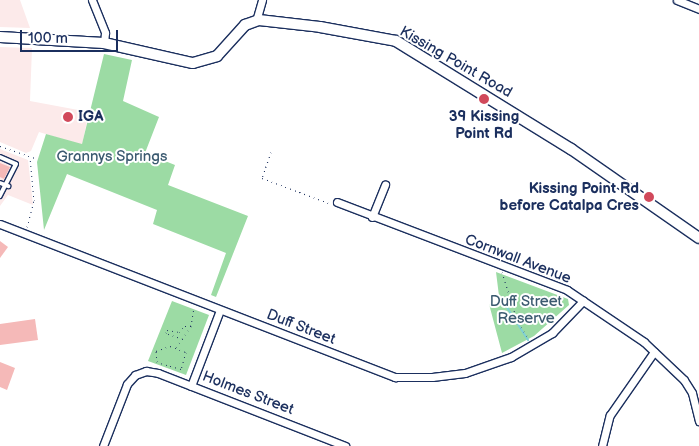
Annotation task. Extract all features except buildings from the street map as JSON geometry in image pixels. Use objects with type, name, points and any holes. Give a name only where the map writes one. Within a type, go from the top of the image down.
[{"type":"main road","points":[[0,36],[104,43],[202,63],[217,56],[245,25],[256,21]]},
{"type":"main road","name":"Kissing Point Road","points":[[256,21],[295,23],[383,38],[410,48],[571,149],[698,235]]},
{"type":"street","points":[[92,0],[104,33],[104,43]]},
{"type":"street","points":[[256,21],[262,0]]},
{"type":"street","points":[[677,0],[699,9]]},
{"type":"street","points":[[372,217],[385,184]]},
{"type":"street","name":"Cornwall Avenue","points":[[337,202],[372,217],[540,279],[584,301],[654,352],[689,386],[699,421]]},
{"type":"street","name":"Duff Street","points":[[0,224],[382,374],[412,378],[465,373],[512,357],[552,333],[584,301]]},
{"type":"street","points":[[191,386],[220,310]]},
{"type":"street","points":[[602,446],[610,415],[654,352]]},
{"type":"street","name":"Holmes Street","points":[[103,446],[127,384],[140,372],[158,373],[345,446]]},
{"type":"lane","points":[[0,157],[16,164],[8,186],[0,196]]},
{"type":"lane","points":[[0,183],[8,186]]},
{"type":"path","points":[[0,146],[34,158]]},
{"type":"path","points":[[271,152],[262,178],[334,206],[337,202]]},
{"type":"path","points":[[26,228],[34,201],[30,157]]},
{"type":"path","points":[[502,265],[502,276],[510,302],[530,340]]},
{"type":"path","points":[[176,348],[191,326],[194,308]]},
{"type":"path","points":[[168,326],[166,333],[182,340]]},
{"type":"path","points":[[167,330],[179,332],[185,326],[191,326]]},
{"type":"path","points":[[187,333],[191,332]]},
{"type":"path","points":[[170,346],[176,348],[186,352],[182,369],[157,362],[156,351],[170,346]]},
{"type":"shaded area","points":[[0,0],[20,0],[30,28],[0,27]]},
{"type":"shaded area","points":[[0,47],[32,48],[30,101],[89,112],[82,145],[39,132],[31,151],[26,153],[0,142]]},
{"type":"shaded area","points":[[0,149],[28,160],[33,205],[8,195],[0,206]]},
{"type":"green space","name":"Grannys Springs","points":[[104,54],[132,60],[123,101],[159,117],[145,153],[175,165],[168,185],[248,216],[216,297],[211,295],[226,253],[153,224],[157,210],[67,174],[44,230],[37,162],[46,134],[82,144]]},
{"type":"green space","name":"Duff Street Reserve","points":[[496,272],[568,299],[569,305],[534,336],[502,353],[489,304],[500,304]]},
{"type":"green space","points":[[172,301],[209,315],[186,375],[148,361]]},
{"type":"waterway","points":[[501,298],[528,340]]},
{"type":"place","name":"39 Kissing Point Rd","points":[[484,99]]},
{"type":"place","name":"IGA","points":[[68,117]]},
{"type":"place","name":"Kissing Point Rd before Catalpa Cres","points":[[649,197]]}]
